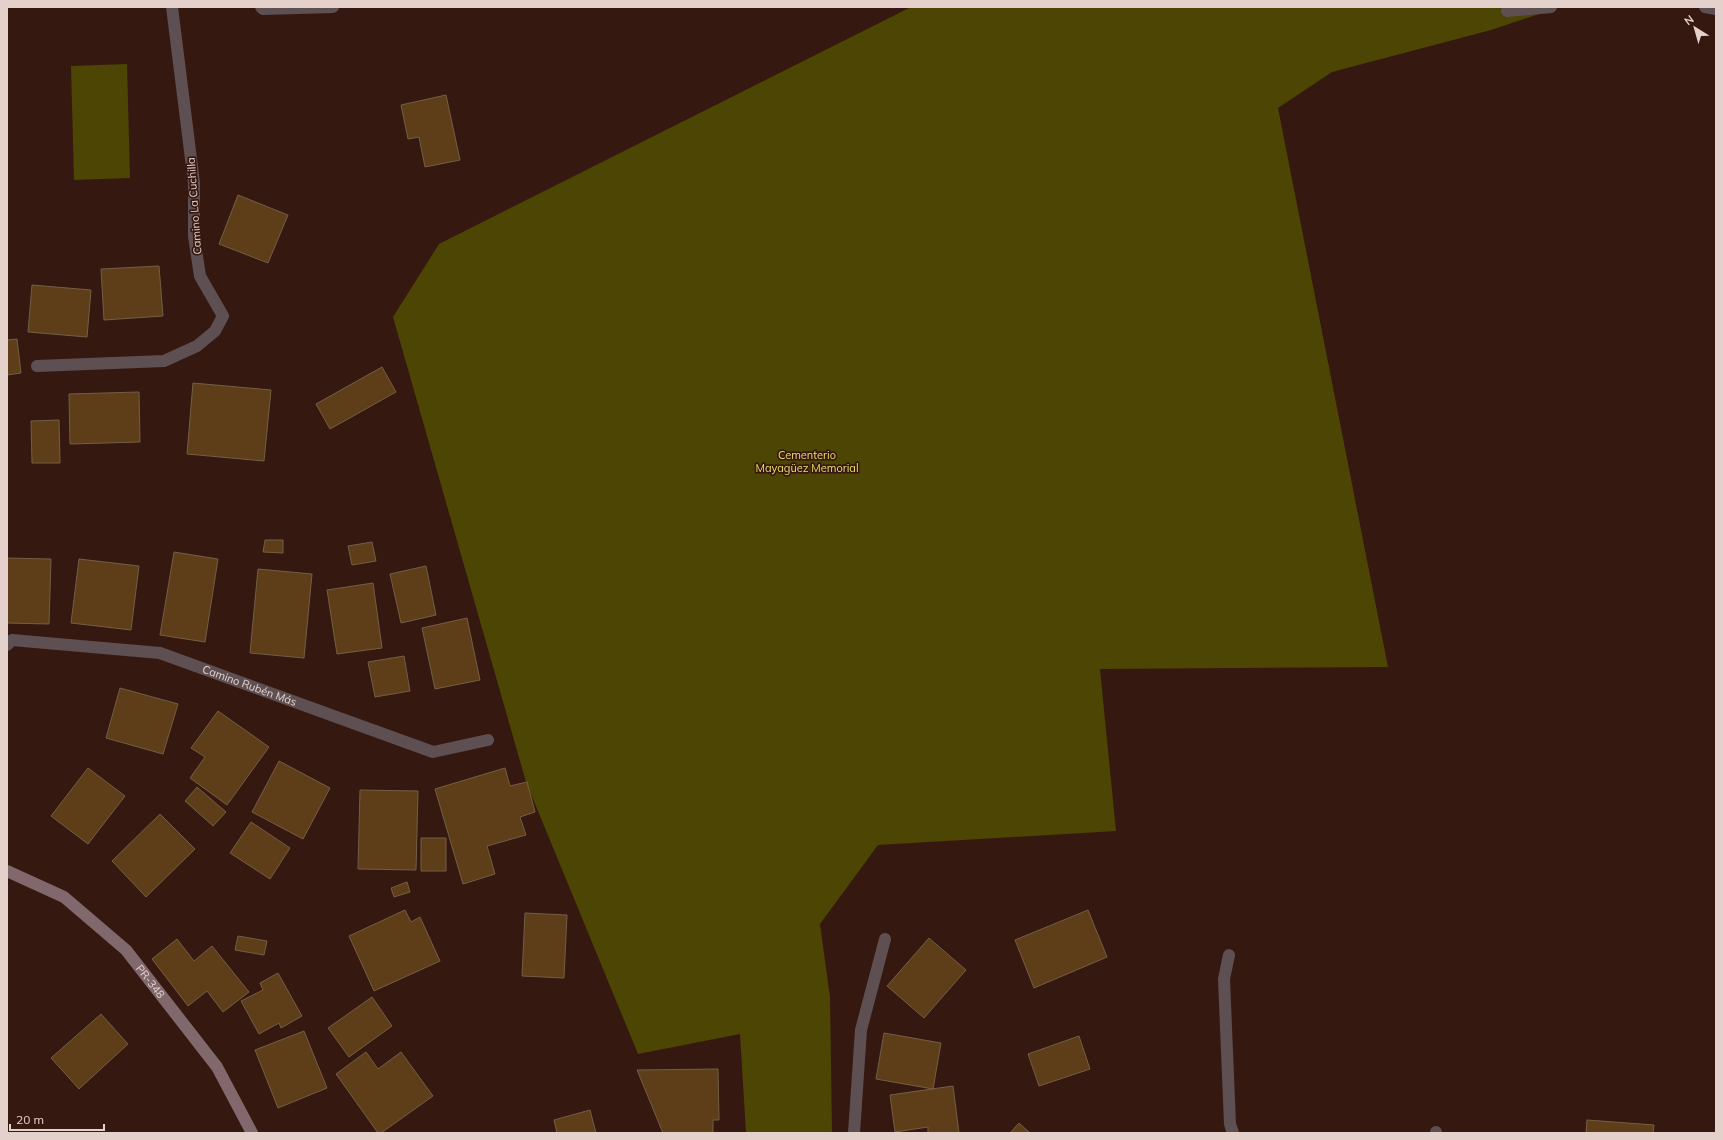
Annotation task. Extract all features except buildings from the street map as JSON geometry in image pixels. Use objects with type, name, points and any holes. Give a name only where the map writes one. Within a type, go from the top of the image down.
[{"type":"street","name":"Camino La Cuchilla","points":[[37,366],[164,361],[197,346],[215,331],[223,316],[200,276],[194,236],[194,183],[172,7]]},
{"type":"street","points":[[261,7],[333,7]]},
{"type":"street","points":[[1506,11],[1551,7]]},
{"type":"street","points":[[1705,7],[1716,9]]},
{"type":"street","name":"Camino Rubén Más","points":[[7,645],[12,640],[160,653],[433,752],[488,740]]},
{"type":"street","name":"PR-348","points":[[7,871],[64,897],[126,950],[217,1067],[252,1133]]},
{"type":"street","points":[[854,1133],[861,1030],[885,939]]},
{"type":"street","points":[[1229,955],[1224,979],[1230,1124],[1233,1133]]},
{"type":"green space","name":"Cementerio Mayagüez Memorial","points":[[911,7],[1560,7],[1491,30],[1332,72],[1278,108],[1388,667],[1100,669],[1116,831],[878,845],[820,924],[830,997],[832,1133],[746,1133],[740,1034],[638,1054],[526,782],[393,317],[439,244]]},
{"type":"green space","points":[[127,64],[130,178],[74,180],[71,66]]}]
